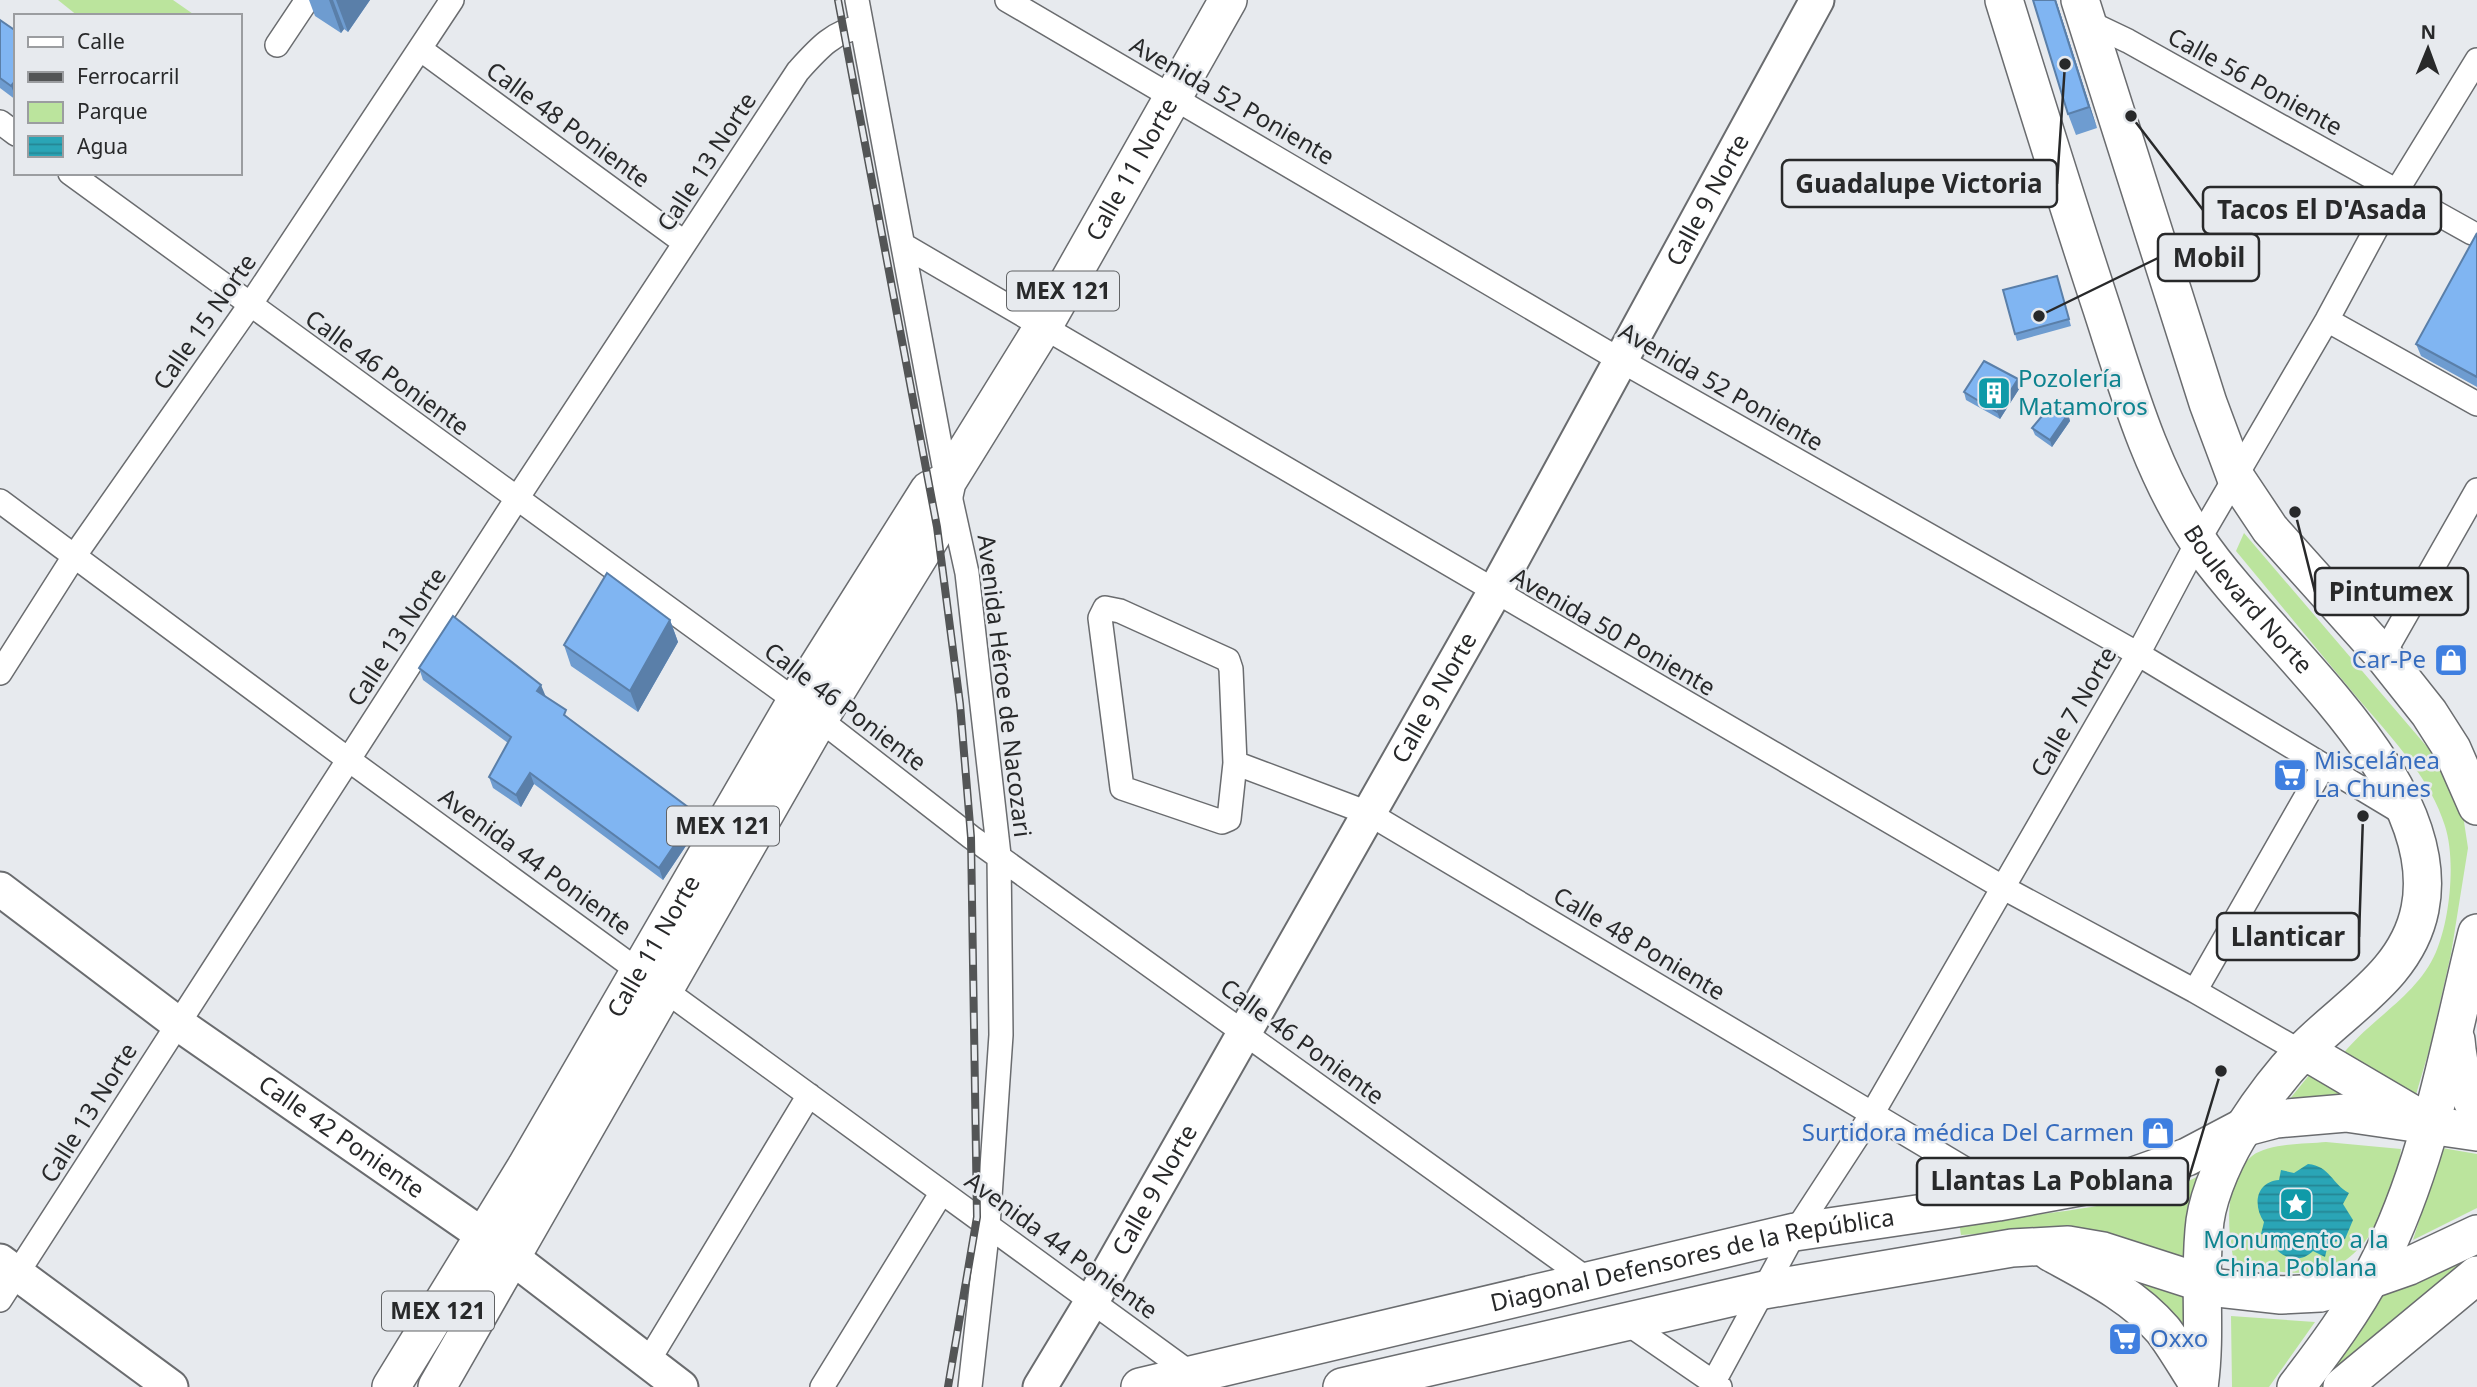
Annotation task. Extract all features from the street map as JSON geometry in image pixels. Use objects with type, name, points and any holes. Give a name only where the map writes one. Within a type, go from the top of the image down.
[{"type":"main road","name":"Calle 11 Norte","points":[[391,1387],[484,1236],[653,979],[808,710],[929,490],[947,482],[1043,327],[1228,0]]},
{"type":"main road","name":"Calle 9 Norte","points":[[1040,1387],[1092,1301],[1494,593],[1817,0]]},
{"type":"main road","name":"Boulevard Norte","points":[[2004,0],[2138,421],[2174,503],[2217,568],[2312,676],[2393,781],[2410,817],[2418,844],[2422,877],[2420,908],[2412,935],[2394,966],[2301,1052],[2242,1129]]},
{"type":"main road","points":[[2083,10],[2208,403],[2236,478],[2270,529],[2383,654],[2452,748],[2477,807]]},
{"type":"main road","name":"Calle 42 Poniente","points":[[0,889],[177,1023],[484,1236],[681,1387]]},
{"type":"main road","points":[[2296,1387],[2331,1341],[2369,1280],[2398,1220],[2430,1125],[2477,933]]},
{"type":"main road","name":"Calle 11 Norte","points":[[437,1387],[513,1259],[653,979]]},
{"type":"main road","points":[[2455,1022],[2458,1065],[2465,1088],[2477,1109]]},
{"type":"main road","points":[[2128,1178],[2218,1119],[2301,1052],[2317,1058],[2430,1125]]},
{"type":"main road","points":[[2199,1386],[2205,1217],[2242,1129],[2276,1119],[2318,1113],[2346,1113],[2477,1132]]},
{"type":"main road","name":"Diagonal Defensores de la República","points":[[1140,1387],[1200,1380],[1590,1280],[1795,1232],[1998,1202],[2128,1178],[2187,1157],[2242,1129]]},
{"type":"main road","name":"Diagonal Defensores de la República","points":[[1342,1387],[1764,1290],[2012,1248],[2068,1245],[2103,1251],[2204,1284],[2241,1293],[2281,1296],[2320,1293],[2369,1280],[2409,1266],[2477,1234]]},
{"type":"main road","points":[[2040,1247],[2097,1278],[2141,1308],[2163,1331],[2199,1386]]},
{"type":"main road","points":[[2342,1387],[2477,1275]]},
{"type":"main road","points":[[6,1278],[171,1387]]},
{"type":"street","points":[[277,45],[307,0]]},
{"type":"street","name":"Calle 15 Norte","points":[[0,673],[75,555],[250,305],[452,0]]},
{"type":"street","name":"Avenida Héroe de Nacozari","points":[[857,0],[947,482],[967,573],[999,855],[1000,1035],[988,1226],[970,1387]]},
{"type":"street","name":"Avenida 52 Poniente","points":[[1007,0],[1620,360],[2138,654],[2410,817]]},
{"type":"street","name":"Calle 56 Poniente","points":[[2083,10],[2129,41],[2472,233]]},
{"type":"street","name":"Calle 13 Norte","points":[[6,1278],[177,1023],[798,71],[842,30],[861,27]]},
{"type":"street","name":"Calle 48 Poniente","points":[[420,49],[685,243]]},
{"type":"street","name":"Calle 7 Norte","points":[[1715,1385],[1795,1232],[1872,1114],[2138,654],[2198,541],[2327,320],[2396,192],[2477,60]]},
{"type":"street","name":"Calle 46 Poniente","points":[[73,175],[808,710],[971,837],[1590,1280]]},
{"type":"street","name":"Avenida 50 Poniente","points":[[905,246],[1494,593],[2002,887],[2195,991],[2301,1052]]},
{"type":"street","points":[[2327,320],[2477,404]]},
{"type":"street","points":[[2383,654],[2477,490]]},
{"type":"street","name":"Avenida 44 Poniente","points":[[0,501],[349,760],[1200,1380]]},
{"type":"street","points":[[1105,608],[1120,611],[1228,660],[1231,669],[1235,763],[1229,819],[1222,822],[1122,788],[1100,618],[1105,608]]},
{"type":"street","name":"Calle 48 Poniente","points":[[1235,763],[1368,813],[1975,1174],[1998,1202]]},
{"type":"street","points":[[2195,991],[2323,767]]},
{"type":"street","points":[[647,1363],[810,1095]]},
{"type":"street","points":[[822,1387],[942,1192]]},
{"type":"street","points":[[1627,1323],[1715,1385]]},
{"type":"green space","points":[[58,0],[173,0],[193,14],[76,14]]},
{"type":"green space","points":[[2244,533],[2446,769],[2461,802],[2468,848],[2451,954],[2430,1047],[2412,1108],[2337,1062],[2361,1034],[2416,983],[2436,952],[2445,923],[2450,889],[2450,855],[2445,826],[2429,790],[2406,756],[2236,551]]},
{"type":"green space","points":[[2315,1068],[2377,1108],[2279,1112]]},
{"type":"green space","points":[[2326,1142],[2401,1149],[2386,1207],[2364,1243],[2350,1257],[2334,1267],[2315,1272],[2285,1272],[2235,1265],[2230,1238],[2230,1208],[2236,1178],[2243,1166],[2252,1156],[2268,1149]]},
{"type":"green space","points":[[2442,1148],[2477,1154],[2477,1208],[2413,1240]]},
{"type":"green space","points":[[2200,1175],[2188,1261],[2057,1229],[1961,1235],[1959,1222],[2048,1213],[2118,1202],[2178,1185]]},
{"type":"green space","points":[[2477,1249],[2477,1273],[2335,1387],[2308,1387],[2377,1296]]},
{"type":"green space","points":[[2086,1264],[2196,1295],[2196,1341]]},
{"type":"green space","points":[[2231,1316],[2315,1322],[2269,1387],[2232,1387]]},
{"type":"water","points":[[2308,1164],[2321,1168],[2349,1193],[2343,1204],[2353,1220],[2345,1239],[2328,1244],[2325,1257],[2313,1251],[2305,1257],[2291,1258],[2278,1251],[2273,1238],[2261,1234],[2264,1222],[2258,1209],[2258,1196],[2265,1185],[2279,1180],[2281,1170],[2294,1173]]},
{"type":"building","points":[[2033,0],[2055,0],[2089,107],[2068,114]]},
{"type":"building","points":[[0,20],[14,30],[14,82],[11,86],[0,78]]},
{"type":"building","points":[[2477,233],[2477,377],[2416,344]]},
{"type":"building","points":[[2057,276],[2069,319],[2015,334],[2003,290]]},
{"type":"building","name":"Pozolería Matamoros","points":[[1984,361],[2018,379],[1997,412],[1964,392]]},
{"type":"building","points":[[2052,404],[2068,414],[2050,440],[2032,428]]},
{"type":"building","points":[[607,573],[670,620],[630,691],[564,645]]},
{"type":"building","points":[[453,616],[541,685],[537,691],[566,710],[564,715],[696,813],[659,868],[530,773],[516,795],[489,777],[511,737],[419,668]]},
{"type":"railway","points":[[838,0],[937,527],[960,704],[971,837],[977,1217],[948,1387]]},
{"type":"place","name":"Guadalupe Victoria","points":[[2065,64]]},
{"type":"place","name":"Tacos El D'Asada","points":[[2131,116]]},
{"type":"place","name":"Mobil","points":[[2039,316]]},
{"type":"place","name":"Pozolería Matamoros","points":[[1994,393]]},
{"type":"place","name":"Pintumex","points":[[2295,512]]},
{"type":"place","name":"Car-Pe","points":[[2451,660]]},
{"type":"place","name":"Miscelánea La Chunes","points":[[2290,775]]},
{"type":"place","name":"Llanticar","points":[[2363,816]]},
{"type":"place","name":"Llantas La Poblana","points":[[2221,1071]]},
{"type":"place","name":"Surtidora médica Del Carmen","points":[[2158,1133]]},
{"type":"place","name":"Monumento a la China Poblana","points":[[2296,1204]]},
{"type":"place","name":"Oxxo","points":[[2125,1339]]}]
